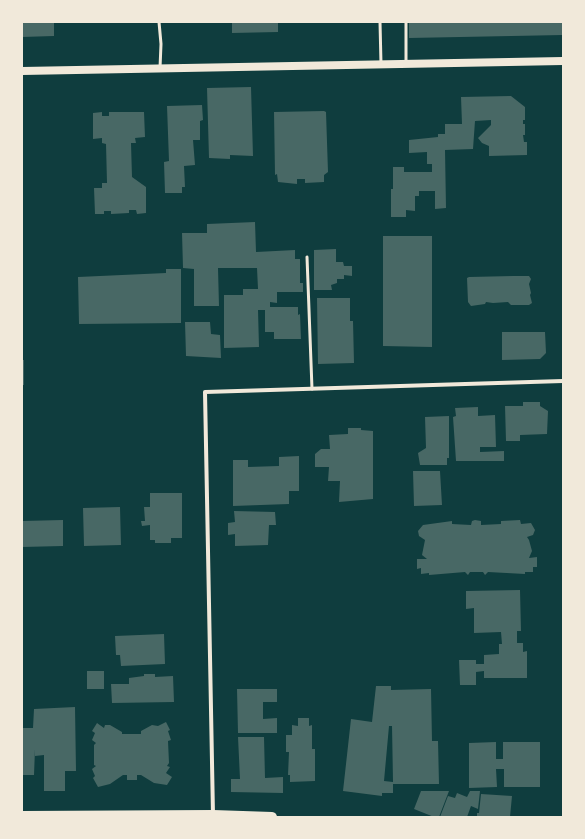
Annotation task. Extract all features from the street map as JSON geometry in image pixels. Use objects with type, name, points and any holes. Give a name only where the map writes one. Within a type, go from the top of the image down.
[{"type":"main road","points":[[22,71],[563,60]]},
{"type":"main road","points":[[22,816],[272,817]]},
{"type":"street","points":[[213,816],[205,392],[563,381]]},
{"type":"lane","points":[[159,22],[161,44],[160,68]]},
{"type":"lane","points":[[380,22],[381,64]]},
{"type":"lane","points":[[406,22],[406,63]]},
{"type":"lane","points":[[307,257],[312,388]]},
{"type":"building","points":[[22,22],[54,22],[54,36],[22,37]]},
{"type":"building","points":[[232,22],[278,22],[278,32],[232,33]]},
{"type":"building","points":[[409,22],[563,22],[563,35],[409,38]]},
{"type":"building","points":[[251,87],[253,156],[230,155],[230,159],[209,158],[207,88]]},
{"type":"building","points":[[511,96],[525,107],[525,120],[523,120],[523,124],[525,124],[525,135],[523,135],[524,142],[527,142],[527,155],[489,156],[489,146],[482,143],[478,138],[491,125],[491,120],[475,121],[473,149],[445,150],[446,208],[435,209],[435,191],[419,191],[419,196],[415,196],[415,211],[406,210],[406,217],[391,217],[393,167],[404,167],[404,172],[432,172],[432,164],[427,164],[427,152],[409,153],[409,140],[438,137],[438,134],[445,134],[445,124],[462,124],[461,97]]},
{"type":"building","points":[[202,105],[203,120],[200,121],[200,140],[193,140],[195,165],[184,166],[185,187],[182,187],[182,193],[165,193],[164,162],[169,161],[167,106]]},
{"type":"building","points":[[102,112],[102,116],[109,116],[109,112],[144,112],[145,137],[135,138],[136,143],[131,143],[132,177],[146,187],[146,213],[137,214],[136,210],[129,210],[129,213],[111,214],[111,211],[104,211],[104,214],[95,214],[94,188],[102,188],[102,183],[107,183],[106,144],[102,143],[102,138],[93,139],[93,113]]},
{"type":"building","points":[[274,112],[326,112],[328,172],[324,175],[324,182],[305,183],[305,179],[297,179],[297,184],[278,182],[277,174],[275,175]]},
{"type":"building","points":[[255,222],[256,252],[295,250],[295,259],[300,259],[300,283],[303,283],[303,292],[277,292],[277,303],[270,302],[270,307],[298,307],[298,315],[300,314],[301,339],[274,339],[274,332],[265,332],[265,310],[258,310],[259,347],[224,348],[224,295],[243,295],[243,289],[258,289],[257,268],[218,268],[219,306],[194,306],[194,269],[183,268],[182,233],[207,233],[207,224]]},
{"type":"building","points":[[383,236],[432,236],[432,347],[383,346]]},
{"type":"building","points":[[336,249],[336,262],[343,262],[344,266],[352,266],[352,276],[344,275],[344,279],[337,279],[337,283],[331,285],[332,290],[314,290],[314,250]]},
{"type":"building","points":[[166,269],[181,269],[181,323],[79,324],[78,277],[166,273]]},
{"type":"building","points":[[529,276],[531,279],[529,284],[532,303],[529,305],[511,305],[508,302],[486,302],[485,304],[471,306],[468,302],[467,278],[469,277]]},
{"type":"building","points":[[317,298],[350,298],[350,321],[353,321],[354,363],[318,364]]},
{"type":"building","points":[[185,322],[210,322],[211,334],[220,335],[221,358],[186,356]]},
{"type":"building","points":[[502,332],[545,332],[546,353],[540,359],[502,360]]},
{"type":"building","points":[[22,360],[24,360],[24,385],[22,385]]},
{"type":"building","points":[[523,402],[540,402],[540,406],[548,411],[547,434],[520,435],[520,441],[506,441],[505,406],[523,406]]},
{"type":"building","points":[[478,407],[478,416],[495,415],[496,447],[480,447],[480,452],[504,451],[504,461],[456,461],[453,417],[456,416],[455,408]]},
{"type":"building","points":[[449,416],[449,458],[447,458],[447,465],[420,465],[418,453],[426,448],[425,417]]},
{"type":"building","points":[[348,428],[361,428],[361,430],[373,431],[373,499],[339,502],[340,481],[328,481],[329,467],[315,467],[315,454],[321,449],[330,449],[329,435],[348,434]]},
{"type":"building","points":[[299,456],[299,491],[289,491],[289,504],[233,506],[233,460],[248,460],[248,467],[279,466],[279,457]]},
{"type":"building","points":[[413,471],[440,471],[442,505],[414,506]]},
{"type":"building","points":[[150,493],[182,493],[182,538],[171,538],[171,543],[155,543],[155,540],[150,540],[150,525],[142,526],[141,521],[145,521],[144,507],[150,507]]},
{"type":"building","points":[[120,507],[121,545],[84,546],[83,508]]},
{"type":"building","points":[[234,511],[275,512],[276,525],[269,525],[268,545],[235,546],[235,534],[228,535],[228,523],[235,522]]},
{"type":"building","points":[[63,520],[63,546],[22,547],[22,521]]},
{"type":"building","points":[[520,520],[521,524],[531,523],[535,530],[533,535],[527,537],[532,551],[529,558],[537,557],[537,567],[533,567],[533,572],[525,572],[525,574],[488,572],[485,575],[483,572],[470,572],[468,575],[465,572],[429,575],[429,573],[421,574],[421,568],[417,569],[417,559],[427,559],[422,555],[425,540],[419,536],[418,531],[423,525],[452,521],[452,524],[471,525],[472,521],[481,521],[481,525],[501,524],[501,521]]},
{"type":"building","points":[[520,590],[521,631],[517,631],[517,643],[523,643],[523,652],[527,651],[527,678],[484,678],[484,671],[476,672],[476,685],[460,685],[459,660],[476,660],[476,664],[484,664],[484,655],[499,654],[499,644],[502,644],[501,632],[474,633],[474,608],[466,609],[466,591]]},
{"type":"building","points":[[164,634],[165,664],[121,666],[120,655],[116,655],[115,636]]},
{"type":"building","points":[[87,671],[104,671],[104,689],[87,689]]},
{"type":"building","points":[[144,674],[155,674],[155,677],[173,676],[174,702],[112,703],[111,684],[129,684],[129,678],[144,676]]},
{"type":"building","points":[[376,686],[391,686],[391,690],[431,689],[432,741],[438,741],[439,784],[393,784],[393,793],[382,793],[382,796],[343,791],[351,719],[372,722]],"holes":[[[389,726],[392,726],[393,782],[384,781]]]},
{"type":"building","points":[[237,689],[277,689],[277,702],[263,702],[263,719],[277,718],[277,733],[238,733]]},
{"type":"building","points":[[75,707],[76,771],[65,771],[65,791],[44,791],[44,755],[35,756],[35,749],[34,775],[22,775],[23,728],[33,728],[34,709]]},
{"type":"building","points":[[298,718],[309,718],[309,726],[312,725],[312,749],[315,749],[315,781],[290,782],[290,775],[288,775],[289,752],[286,752],[286,735],[292,735],[292,725],[298,726]]},
{"type":"building","points":[[166,722],[170,730],[168,731],[171,740],[168,741],[169,763],[167,766],[170,767],[166,773],[172,777],[167,785],[154,783],[141,775],[137,775],[137,780],[127,780],[127,775],[123,775],[110,784],[98,787],[93,778],[95,776],[92,769],[96,766],[94,765],[94,745],[96,743],[92,740],[95,733],[92,731],[97,723],[104,728],[105,725],[110,725],[122,732],[122,734],[141,734],[141,731],[152,725],[158,726]]},
{"type":"building","points":[[238,737],[264,737],[265,778],[283,777],[283,793],[231,792],[231,779],[240,779]]},
{"type":"building","points":[[496,742],[496,759],[503,759],[503,742],[540,742],[540,787],[504,787],[504,769],[496,769],[497,787],[469,788],[469,743]]},
{"type":"building","points":[[421,791],[449,791],[439,817],[434,817],[414,809]]},
{"type":"building","points":[[470,791],[480,791],[478,809],[471,806],[467,817],[440,817],[448,796],[455,798],[457,793],[467,797]]},
{"type":"building","points":[[481,794],[512,796],[510,817],[477,817],[477,813],[479,813]]}]
